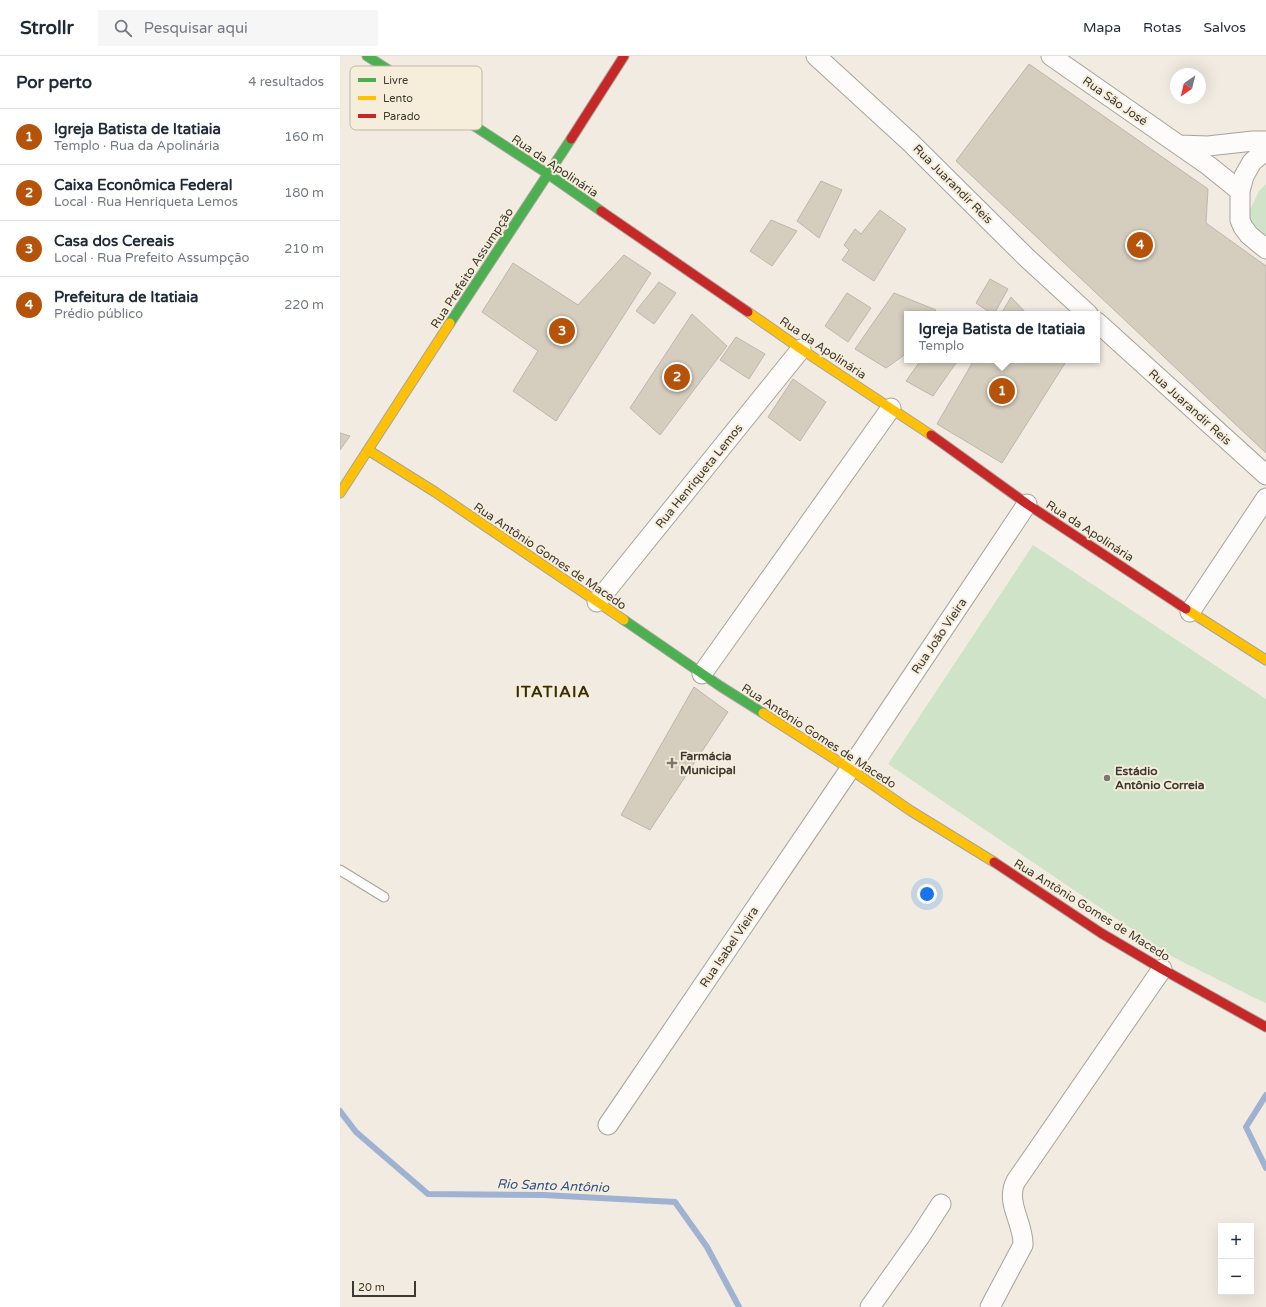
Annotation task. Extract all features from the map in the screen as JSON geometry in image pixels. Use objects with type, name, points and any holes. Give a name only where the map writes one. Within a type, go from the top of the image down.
[{"type":"street","name":"Rua da Apolinária","points":[[367,56],[382,66]]},
{"type":"street","name":"Rua Prefeito Assumpção","points":[[342,485],[368,450],[395,406],[583,121],[624,56]]},
{"type":"street","name":"Rua Juarandir Reis","points":[[816,56],[911,143],[1026,257],[1085,311]]},
{"type":"street","name":"Rua São José","points":[[1051,56],[1209,166],[1240,190]]},
{"type":"street","name":"Rua da Apolinária","points":[[481,130],[548,174],[801,349],[933,436],[1027,504],[1190,612],[1266,660]]},
{"type":"street","points":[[1179,145],[1208,146],[1266,141]]},
{"type":"street","points":[[1266,150],[1252,162],[1244,176],[1240,190],[1240,220],[1249,235],[1266,249]]},
{"type":"street","name":"Rua Juarandir Reis","points":[[1100,325],[1266,476]]},
{"type":"street","name":"Rua Henriqueta Lemos","points":[[597,602],[801,349]]},
{"type":"street","points":[[702,674],[891,408]]},
{"type":"street","name":"Rua Antônio Gomes de Macedo","points":[[368,450],[441,496],[702,674],[850,769],[911,811],[1005,869],[1101,933],[1266,1027]]},
{"type":"street","points":[[1190,612],[1266,498]]},
{"type":"street","name":"Rua João Vieira","points":[[850,769],[1027,504]]},
{"type":"street","name":"Rua Isabel Vieira","points":[[608,1124],[850,769]]},
{"type":"street","points":[[990,1307],[1023,1245],[1023,1237],[1016,1213],[1012,1190],[1016,1181],[1162,969]]},
{"type":"street","points":[[870,1307],[941,1204]]},
{"type":"lane","points":[[340,870],[384,897]]},
{"type":"green space","points":[[1266,184],[1266,239],[1254,230],[1249,212],[1259,191]]},
{"type":"green space","name":"Estádio Antônio Correia","points":[[1033,545],[1266,699],[1266,1003],[1173,957],[888,764]]},
{"type":"building","points":[[1029,64],[1208,189],[1206,223],[1266,266],[1266,453],[956,161]]},
{"type":"building","points":[[821,181],[842,190],[819,238],[797,221]]},
{"type":"building","points":[[880,210],[906,229],[874,281],[842,260],[849,250],[844,245],[855,229],[861,234]]},
{"type":"building","points":[[771,220],[797,231],[772,266],[750,251]]},
{"type":"building","points":[[624,255],[651,273],[556,421],[513,391],[538,351],[482,312],[513,263],[578,305]]},
{"type":"building","points":[[990,279],[1008,289],[996,311],[988,311],[976,303]]},
{"type":"building","points":[[659,282],[676,293],[654,324],[636,311]]},
{"type":"building","points":[[847,293],[871,308],[848,342],[825,326]]},
{"type":"building","points":[[894,293],[936,310],[904,311],[904,355],[886,368],[855,349]]},
{"type":"building","points":[[1011,297],[1024,311],[1003,311]]},
{"type":"building","points":[[692,314],[727,346],[660,435],[630,408]]},
{"type":"building","points":[[736,337],[765,354],[749,379],[720,360]]},
{"type":"building","points":[[919,363],[956,363],[933,396],[906,381]]},
{"type":"building","points":[[972,363],[1065,363],[1002,463],[937,424]]},
{"type":"building","points":[[793,379],[826,402],[800,441],[768,417]]},
{"type":"building","points":[[340,433],[350,436],[340,450]]},
{"type":"building","name":"Farmácia Municipal","points":[[694,687],[728,712],[650,830],[621,815]]},
{"type":"waterway","name":"Rio Santo Antônio","points":[[1266,1095],[1246,1127],[1266,1168]]},
{"type":"waterway","name":"Rio Santo Antônio","points":[[340,1111],[356,1132],[428,1194],[544,1195],[675,1202],[707,1247],[739,1307]]},
{"type":"traffic: fast","points":[[367,56],[382,66]]},
{"type":"traffic: fast","points":[[481,130],[601,211]]},
{"type":"traffic: fast","points":[[450,323],[571,139]]},
{"type":"traffic: fast","points":[[624,620],[720,686],[763,713]]},
{"type":"traffic: slow","points":[[748,312],[931,435]]},
{"type":"traffic: slow","points":[[340,493],[450,323]]},
{"type":"traffic: slow","points":[[368,450],[435,492],[624,620]]},
{"type":"traffic: slow","points":[[1186,609],[1266,660]]},
{"type":"traffic: slow","points":[[763,713],[850,769],[911,811],[994,862]]},
{"type":"traffic: jam","points":[[571,139],[624,56]]},
{"type":"traffic: jam","points":[[601,211],[748,312]]},
{"type":"traffic: jam","points":[[931,435],[1027,504],[1186,609]]},
{"type":"traffic: jam","points":[[994,862],[1101,933],[1266,1027]]},
{"type":"place","name":"Prefeitura de Itatiaia","points":[[1140,245]]},
{"type":"place","name":"Casa dos Cereais","points":[[562,331]]},
{"type":"place","name":"Caixa Econômica Federal","points":[[677,377]]},
{"type":"place","name":"Igreja Batista de Itatiaia","points":[[1002,391]]},
{"type":"place","name":"Farmácia Municipal","points":[[672,763]]},
{"type":"place","name":"Estádio Antônio Correia","points":[[1107,778]]},
{"type":"district","name":"ITATIAIA","points":[[553,691]]}]
